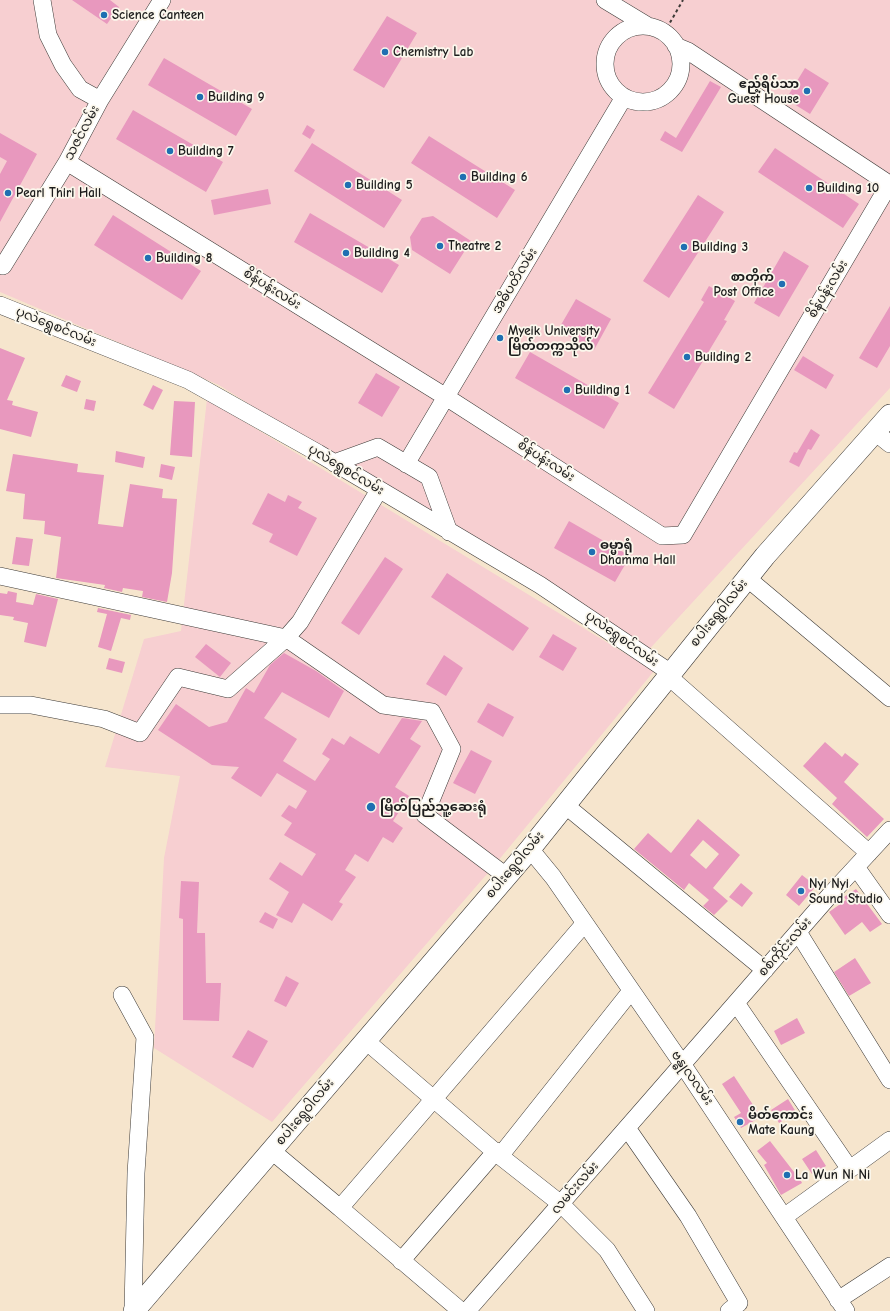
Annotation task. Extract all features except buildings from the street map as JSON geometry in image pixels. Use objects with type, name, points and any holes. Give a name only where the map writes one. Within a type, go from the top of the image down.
[{"type":"main road","name":"စပါးရွေဝါလမ်း","points":[[134,1311],[530,849],[747,578],[882,438],[890,414]]},
{"type":"street","points":[[42,0],[48,35],[63,65],[80,89],[100,100]]},
{"type":"street","name":"သဇင်လမ်း","points":[[3,266],[66,162],[100,100],[162,0]]},
{"type":"street","points":[[605,0],[648,26],[664,33],[676,46],[695,55],[890,183]]},
{"type":"street","points":[[648,26],[634,26],[622,31],[612,40],[606,52],[604,65],[607,78],[614,89],[624,97],[636,101],[648,101],[660,98],[670,91],[677,81],[681,69],[680,57],[676,46]]},
{"type":"street","name":"အဓိပတိလမ်း","points":[[406,464],[624,97]]},
{"type":"street","name":"စိန်ပန်းလမ်း","points":[[66,162],[446,397],[662,536],[683,535],[890,183]]},
{"type":"street","name":"ပုလဲရွေစင်လမ်း","points":[[0,305],[188,380],[334,463],[577,608],[670,674],[869,853]]},
{"type":"street","points":[[334,463],[378,447],[429,477],[449,532]]},
{"type":"street","points":[[0,705],[31,705],[104,719],[140,732],[178,677],[228,689],[286,638],[300,622],[380,490]]},
{"type":"street","points":[[0,576],[286,638],[383,705],[432,712],[452,749],[425,815],[506,876]]},
{"type":"street","points":[[747,578],[890,698]]},
{"type":"street","points":[[566,805],[765,970]]},
{"type":"street","name":"စစ်ကိုင်းလမ်း","points":[[683,1065],[856,866],[890,830]]},
{"type":"street","name":"ဗန္ဓုလလမ်း","points":[[530,849],[553,877],[584,924],[683,1065],[842,1305]]},
{"type":"street","points":[[856,866],[890,915]]},
{"type":"street","points":[[340,1208],[584,924]]},
{"type":"street","points":[[798,932],[890,1080]]},
{"type":"street","points":[[402,1261],[498,1154],[631,991]]},
{"type":"street","points":[[122,995],[145,1037],[136,1173],[134,1311]]},
{"type":"street","points":[[736,1003],[849,1168]]},
{"type":"street","points":[[366,1041],[498,1154],[561,1204],[607,1250],[646,1311]]},
{"type":"street","name":"လမင်းလမ်း","points":[[467,1311],[683,1065]]},
{"type":"street","points":[[627,1128],[688,1216],[738,1308]]},
{"type":"street","points":[[784,1217],[849,1168],[890,1140]]},
{"type":"street","points":[[272,1151],[461,1311]]},
{"type":"street","points":[[842,1305],[890,1266]]},
{"type":"path","points":[[664,33],[683,0]]},
{"type":"shaded area","name":"Myeik University မြိတ်တက္ကသိုလ်","points":[[0,0],[890,0],[890,388],[644,655],[219,385],[0,292]]},
{"type":"shaded area","points":[[207,399],[654,671],[493,867],[272,1122],[154,1048],[164,858],[180,776],[105,767],[144,639],[181,631]]},
{"type":"place","name":"Science Canteen","points":[[104,15]]},
{"type":"place","name":"Chemistry Lab","points":[[385,52]]},
{"type":"place","name":"ဧည့်ရိပ်သာ Guest House","points":[[807,91]]},
{"type":"place","name":"Building 9","points":[[200,97]]},
{"type":"place","name":"Building 7","points":[[170,151]]},
{"type":"place","name":"Building 6","points":[[463,177]]},
{"type":"place","name":"Building 5","points":[[348,185]]},
{"type":"place","name":"Building 10","points":[[809,188]]},
{"type":"place","name":"Pearl Thiri Hall","points":[[8,193]]},
{"type":"place","name":"Theatre 2","points":[[440,246]]},
{"type":"place","name":"Building 3","points":[[684,247]]},
{"type":"place","name":"Building 4","points":[[346,253]]},
{"type":"place","name":"Building 8","points":[[148,258]]},
{"type":"place","name":"စာတိုက် Post Office","points":[[782,284]]},
{"type":"place","name":"Myeik University မြိတ်တက္ကသိုလ်","points":[[500,338]]},
{"type":"place","name":"Building 2","points":[[687,357]]},
{"type":"place","name":"Building 1","points":[[567,390]]},
{"type":"place","name":"ဓမ္မာရုံ Dhamma Hall","points":[[592,552]]},
{"type":"place","name":"မြိတ်ပြည်သူ့ဆေးရုံ","points":[[371,807]]},
{"type":"place","name":"Nyi Nyi Sound Studio","points":[[801,891]]},
{"type":"place","name":"မိတ်ကောင်း Mate Kaung","points":[[740,1122]]},
{"type":"place","name":"La Wun Ni Ni","points":[[787,1175]]}]
